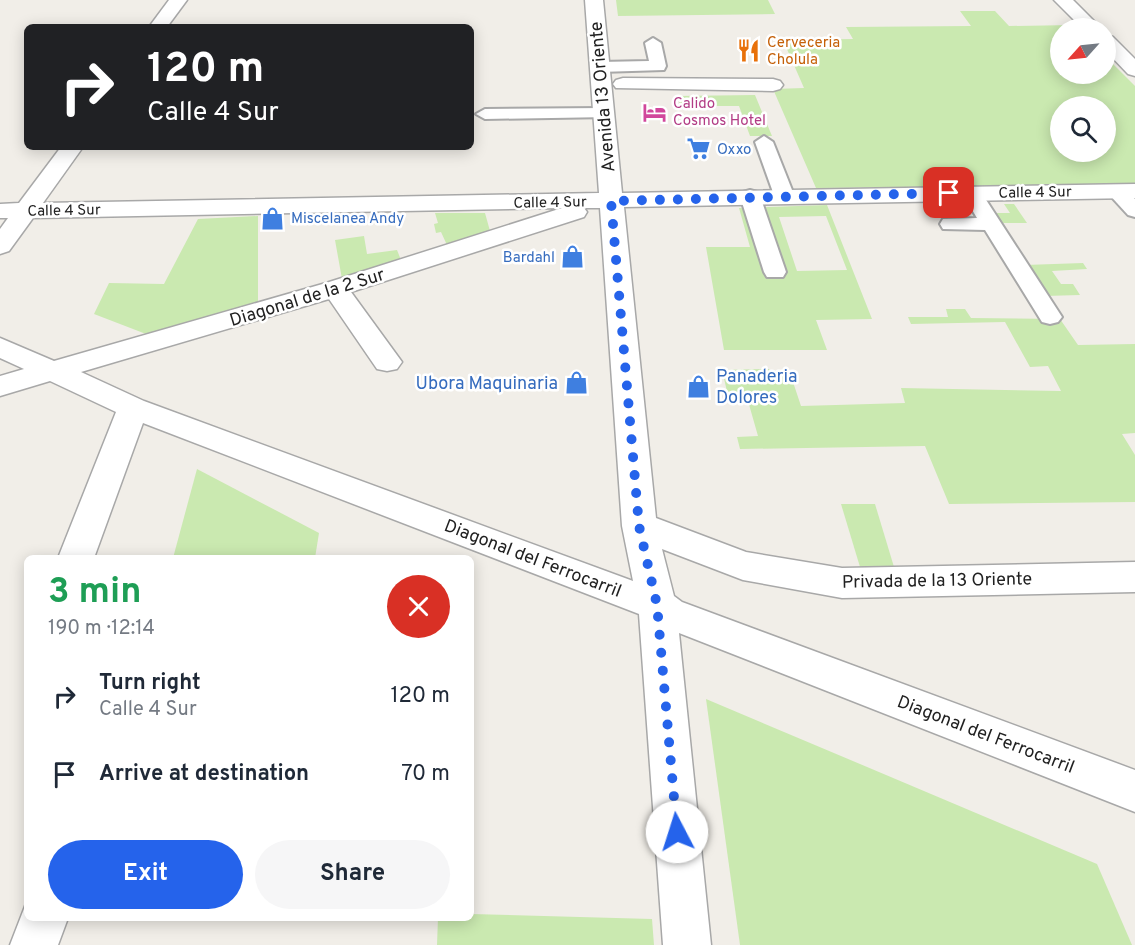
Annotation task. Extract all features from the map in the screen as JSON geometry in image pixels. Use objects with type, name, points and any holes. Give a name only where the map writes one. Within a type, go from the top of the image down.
[{"type":"street","points":[[160,24],[178,0]]},
{"type":"street","name":"Avenida 13 Oriente","points":[[594,0],[639,526],[657,605],[687,945]]},
{"type":"street","points":[[1063,0],[1082,18]]},
{"type":"street","points":[[1116,51],[1135,70]]},
{"type":"street","points":[[623,84],[773,85]]},
{"type":"street","points":[[0,246],[70,150]]},
{"type":"street","name":"Calle 4 Sur","points":[[0,211],[611,201],[784,195],[1126,191]]},
{"type":"street","name":"Diagonal de la 2 Sur","points":[[0,386],[335,289],[611,201]]},
{"type":"street","points":[[335,289],[387,362]]},
{"type":"street","name":"Diagonal del Ferrocarril","points":[[0,347],[133,408],[657,605],[669,613],[1135,791]]},
{"type":"street","points":[[77,555],[133,408]]},
{"type":"street","name":"Privada de la 13 Oriente","points":[[639,526],[743,567],[842,584],[1135,577]]},
{"type":"street","points":[[34,945],[43,921]]},
{"type":"lane","points":[[600,67],[658,66],[653,43]]},
{"type":"lane","points":[[485,114],[604,112]]},
{"type":"lane","points":[[764,141],[784,195]]},
{"type":"lane","points":[[1126,191],[1135,211]]},
{"type":"lane","points":[[972,193],[1050,316]]},
{"type":"lane","points":[[750,196],[775,272]]},
{"type":"lane","points":[[951,224],[991,224]]},
{"type":"green space","points":[[616,0],[768,0],[775,14],[618,16]]},
{"type":"green space","points":[[960,11],[995,11],[1009,26],[1050,25],[1050,84],[1116,84],[1116,67],[1135,86],[1135,185],[816,188],[773,89],[804,88],[783,40],[853,39],[846,27],[971,26]]},
{"type":"green space","points":[[755,95],[772,136],[750,136],[739,106],[680,106],[678,96]]},
{"type":"green space","points":[[1004,204],[1014,204],[1027,223],[997,223],[993,213],[1010,213]]},
{"type":"green space","points":[[827,205],[872,319],[816,320],[827,350],[724,350],[706,247],[750,247],[739,208]],"holes":[[[826,216],[847,270],[797,271],[779,217]]]},
{"type":"green space","points":[[435,213],[485,213],[490,231],[447,245],[441,232],[436,233],[434,224],[438,223]]},
{"type":"green space","points":[[258,216],[258,304],[146,334],[94,314],[109,283],[164,284],[198,219]]},
{"type":"green space","points":[[364,236],[367,254],[397,250],[401,260],[342,279],[335,240]]},
{"type":"green space","points":[[1083,263],[1087,269],[1052,271],[1061,284],[1073,284],[1080,295],[1045,296],[1025,265]]},
{"type":"green space","points":[[946,309],[965,309],[971,318],[1060,319],[1078,345],[1135,344],[1135,433],[1122,434],[1135,455],[1135,502],[949,504],[925,446],[740,449],[737,437],[758,436],[748,401],[729,400],[722,370],[769,369],[772,376],[791,376],[801,406],[905,403],[901,388],[1061,391],[1048,366],[1030,367],[1005,322],[911,324],[908,317],[948,317]]},
{"type":"green space","points":[[197,469],[319,533],[315,555],[174,555]]},
{"type":"green space","points":[[841,504],[875,504],[894,567],[860,567]]},
{"type":"green space","points":[[706,699],[1097,864],[1132,945],[740,945]]},
{"type":"green space","points":[[474,914],[652,919],[654,945],[437,945],[438,921],[474,921]]},
{"type":"place","name":"Cerveceria Cholula","points":[[749,51]]},
{"type":"place","name":"Calido Cosmos Hotel","points":[[655,112]]},
{"type":"place","name":"Oxxo","points":[[699,149]]},
{"type":"place","name":"Miscelanea Andy","points":[[273,218]]},
{"type":"place","name":"Bardahl","points":[[573,257]]},
{"type":"place","name":"Ubora Maquinaria","points":[[576,383]]},
{"type":"place","name":"Panaderia Dolores","points":[[698,386]]},
{"type":"route","points":[[677,832],[657,605],[639,526],[611,201],[949,193]]}]
